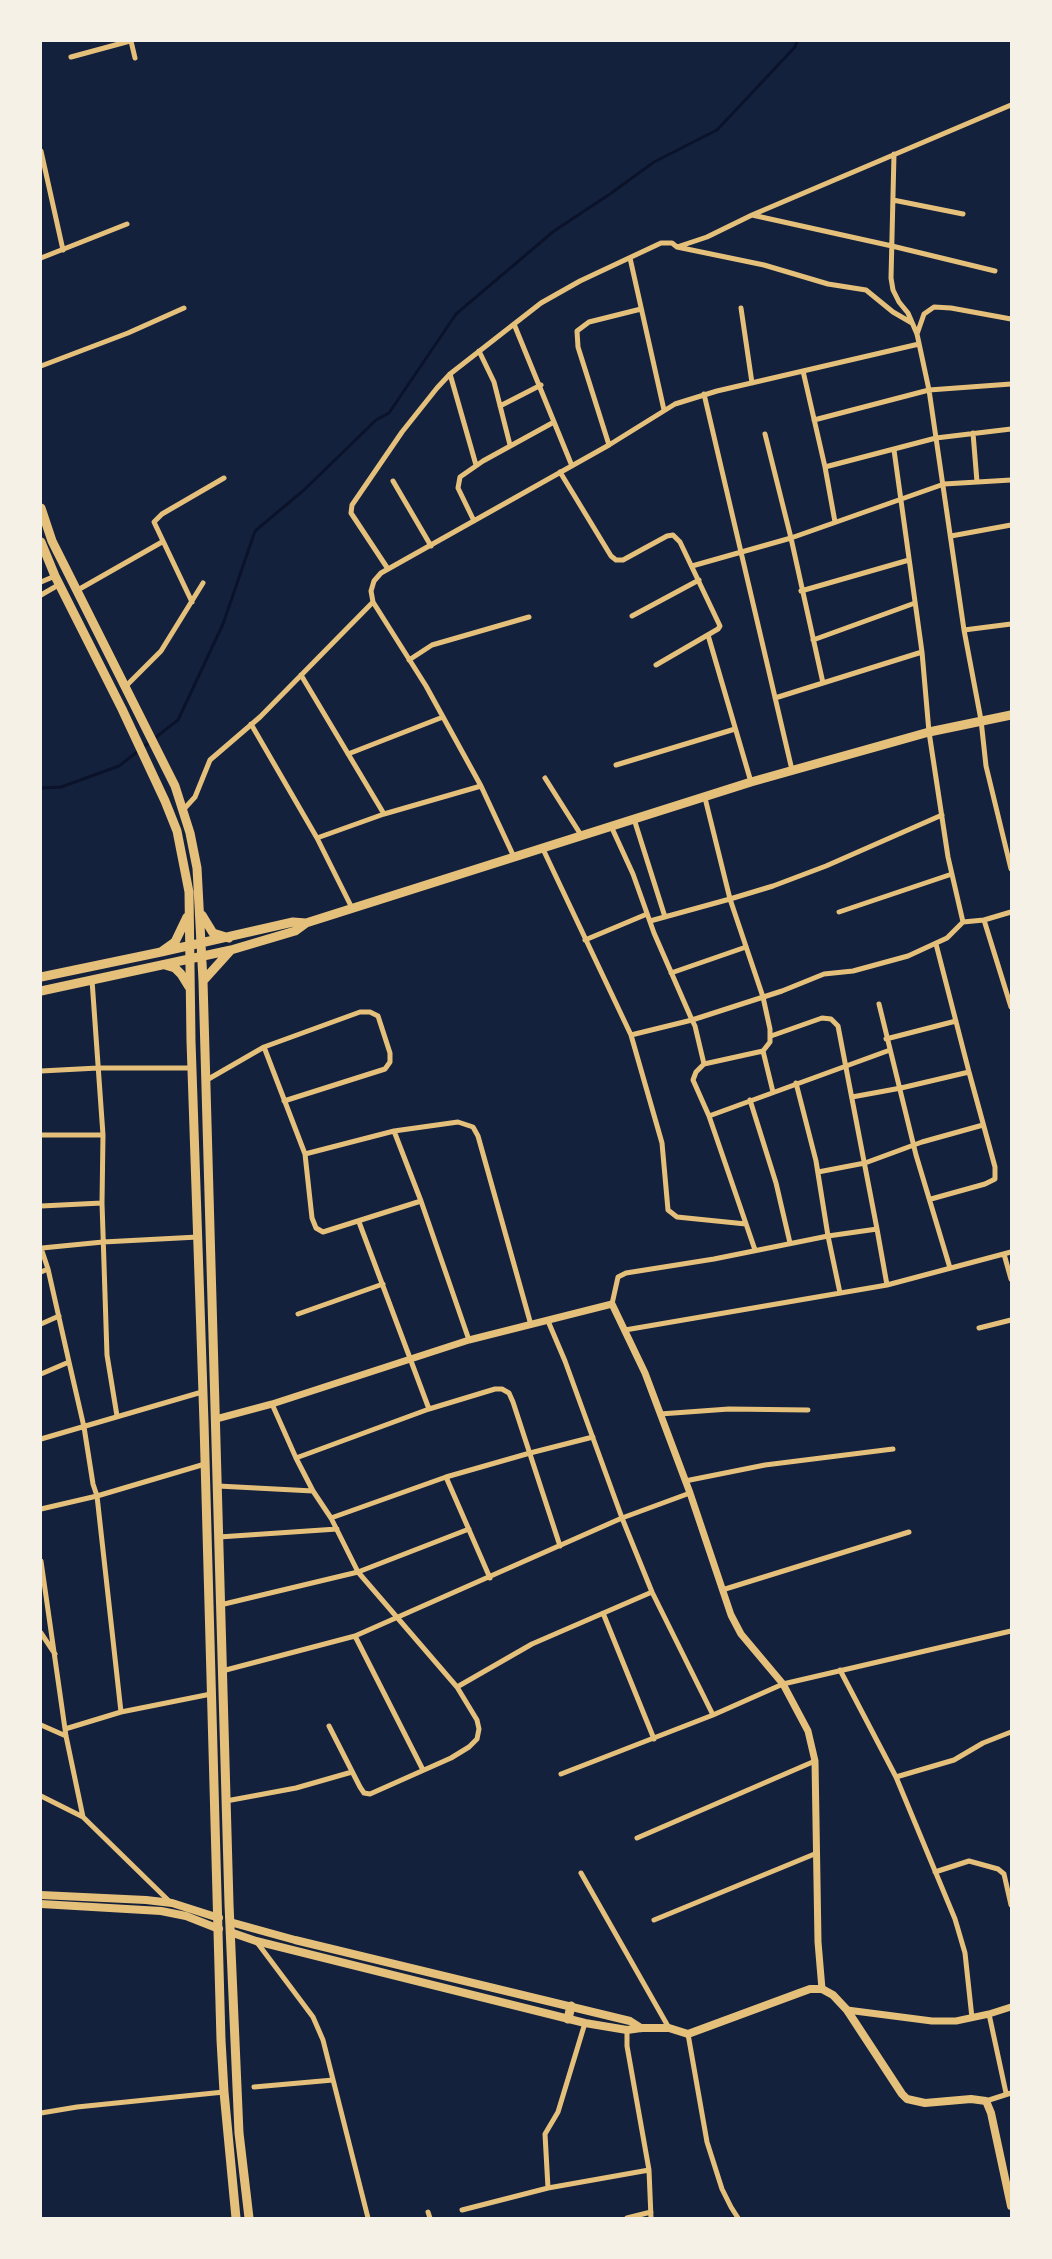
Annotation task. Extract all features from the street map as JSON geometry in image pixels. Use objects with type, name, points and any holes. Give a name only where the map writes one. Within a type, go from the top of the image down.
[{"type":"main road","points":[[41,508],[52,542],[175,786],[184,810],[197,868],[202,944],[230,1932],[239,2133],[249,2218]]},
{"type":"main road","points":[[41,542],[55,576],[122,708],[165,801],[177,831],[190,892],[189,959],[192,1068],[224,2092],[236,2218]]},
{"type":"main road","points":[[41,990],[231,950],[295,930],[306,923],[352,908],[751,782],[929,732],[1011,715]]},
{"type":"main road","points":[[201,913],[213,933],[229,938]]},
{"type":"main road","points":[[161,952],[175,942],[189,914]]},
{"type":"main road","points":[[41,977],[189,947],[292,922],[306,923]]},
{"type":"main road","points":[[203,981],[231,950]]},
{"type":"main road","points":[[163,965],[174,968],[181,974],[190,988]]},
{"type":"main road","points":[[41,1895],[126,1898],[172,1903],[295,1940],[630,2021],[641,2028]]},
{"type":"main road","points":[[41,1904],[161,1911],[186,1916],[256,1941],[568,2019],[627,2030],[669,2028],[688,2034],[810,1989],[822,1989],[833,1994],[847,2010],[907,2099],[925,2103],[971,2099],[986,2101],[991,2113],[1011,2206]]},
{"type":"main road","points":[[568,2019],[571,2006]]},
{"type":"street","points":[[71,57],[131,41],[135,58]]},
{"type":"street","points":[[677,247],[707,236],[1011,105]]},
{"type":"street","points":[[41,150],[63,250]]},
{"type":"street","points":[[894,154],[891,278],[893,290],[913,323],[917,334],[944,484],[964,630],[982,720],[986,766],[1009,848],[1011,869]]},
{"type":"street","points":[[893,200],[964,214]]},
{"type":"street","points":[[752,215],[995,271]]},
{"type":"street","points":[[41,258],[127,224]]},
{"type":"street","points":[[388,569],[351,513],[352,505],[402,432],[450,374],[556,293],[661,243],[672,243],[677,247],[764,265],[828,284],[866,290],[893,312],[913,323]]},
{"type":"street","points":[[630,258],[664,410]]},
{"type":"street","points":[[917,334],[924,314],[934,307],[951,308],[1011,319]]},
{"type":"street","points":[[41,366],[128,333],[184,308]]},
{"type":"street","points":[[740,308],[752,383]]},
{"type":"street","points":[[609,445],[578,347],[577,331],[589,322],[641,309]]},
{"type":"street","points":[[514,324],[572,466]]},
{"type":"street","points":[[514,857],[481,786],[443,717],[373,602],[371,591],[374,581],[388,569],[609,445],[675,404],[704,394],[919,344]]},
{"type":"street","points":[[479,351],[494,382],[510,445]]},
{"type":"street","points":[[803,371],[825,467],[835,522]]},
{"type":"street","points":[[450,374],[476,465]]},
{"type":"street","points":[[814,420],[928,390],[1011,384]]},
{"type":"street","points":[[500,406],[540,386]]},
{"type":"street","points":[[704,394],[792,770]]},
{"type":"street","points":[[474,521],[458,488],[460,477],[510,445],[554,422]]},
{"type":"street","points":[[825,467],[936,438],[1011,429]]},
{"type":"street","points":[[973,433],[976,482]]},
{"type":"street","points":[[765,434],[791,538],[823,683]]},
{"type":"street","points":[[894,450],[922,652],[929,732],[952,874],[963,922]]},
{"type":"street","points":[[560,472],[614,558],[623,560],[673,535],[677,537],[699,580],[719,621],[718,630],[656,665]]},
{"type":"street","points":[[192,602],[154,528],[154,522],[157,518],[224,478]]},
{"type":"street","points":[[692,566],[791,538],[944,484],[1011,480]]},
{"type":"street","points":[[393,481],[430,546]]},
{"type":"street","points":[[951,536],[1011,525]]},
{"type":"street","points":[[76,591],[162,542]]},
{"type":"street","points":[[802,591],[909,560]]},
{"type":"street","points":[[41,582],[55,576]]},
{"type":"street","points":[[632,616],[699,580]]},
{"type":"street","points":[[125,687],[161,651],[203,583]]},
{"type":"street","points":[[41,594],[60,584]]},
{"type":"street","points":[[184,810],[196,797],[210,760],[251,724],[373,602]]},
{"type":"street","points":[[813,640],[915,603]]},
{"type":"street","points":[[409,660],[432,645],[529,617]]},
{"type":"street","points":[[964,630],[1011,624]]},
{"type":"street","points":[[708,635],[751,782]]},
{"type":"street","points":[[775,698],[922,652]]},
{"type":"street","points":[[301,675],[384,814]]},
{"type":"street","points":[[348,754],[443,717]]},
{"type":"street","points":[[251,724],[317,838],[352,908]]},
{"type":"street","points":[[616,765],[735,729]]},
{"type":"street","points":[[545,778],[581,835]]},
{"type":"street","points":[[317,838],[384,814],[481,786]]},
{"type":"street","points":[[704,798],[730,899],[763,997],[771,1036],[768,1046],[763,1051],[704,1064],[696,1072],[693,1080],[709,1116],[755,1250]]},
{"type":"street","points":[[650,921],[773,886],[826,866],[942,814]]},
{"type":"street","points":[[634,819],[665,917]]},
{"type":"street","points":[[611,826],[633,874],[671,973],[695,1026],[704,1064]]},
{"type":"street","points":[[542,847],[631,1035],[662,1143],[668,1210],[677,1218],[746,1224]]},
{"type":"street","points":[[839,912],[952,874]]},
{"type":"street","points":[[631,1035],[692,1020],[763,997],[824,974],[853,971],[908,956],[947,938],[963,922],[984,920],[1011,912]]},
{"type":"street","points":[[585,940],[648,914]]},
{"type":"street","points":[[984,920],[1011,1007]]},
{"type":"street","points":[[931,1199],[985,1184],[995,1179],[994,1167],[936,944]]},
{"type":"street","points":[[671,973],[746,947]]},
{"type":"street","points":[[92,980],[103,1134],[102,1203],[107,1355],[117,1416]]},
{"type":"street","points":[[879,1004],[914,1145],[950,1268]]},
{"type":"street","points":[[205,1081],[264,1047],[360,1012],[370,1012],[378,1016],[390,1053],[390,1062],[385,1070],[284,1101]]},
{"type":"street","points":[[771,1036],[817,1019],[831,1019],[838,1026],[887,1285]]},
{"type":"street","points":[[886,1038],[956,1021]]},
{"type":"street","points":[[264,1047],[305,1154],[312,1218],[316,1228],[323,1232],[421,1201]]},
{"type":"street","points":[[709,1116],[890,1050]]},
{"type":"street","points":[[763,1051],[773,1092]]},
{"type":"street","points":[[41,1071],[98,1068],[192,1068]]},
{"type":"street","points":[[852,1096],[901,1088],[969,1072]]},
{"type":"street","points":[[796,1083],[818,1172],[828,1236],[840,1293]]},
{"type":"street","points":[[750,1100],[776,1183],[790,1243]]},
{"type":"street","points":[[305,1154],[394,1131],[458,1122],[473,1127],[478,1136],[531,1325]]},
{"type":"street","points":[[818,1172],[865,1163],[914,1145],[983,1125]]},
{"type":"street","points":[[394,1131],[421,1201],[469,1340]]},
{"type":"street","points":[[41,1135],[103,1134]]},
{"type":"street","points":[[41,1206],[102,1203]]},
{"type":"street","points":[[359,1222],[429,1409]]},
{"type":"street","points":[[822,1989],[818,1942],[814,1761],[808,1731],[783,1684],[740,1634],[722,1590],[690,1493],[645,1372],[612,1304],[618,1278],[621,1274],[714,1259],[828,1236],[877,1229]]},
{"type":"street","points":[[121,1712],[97,1496],[93,1484],[84,1427],[70,1362],[42,1248],[103,1242],[198,1237]]},
{"type":"street","points":[[624,1330],[887,1285],[1011,1252]]},
{"type":"street","points":[[1004,1254],[1011,1279]]},
{"type":"street","points":[[41,1272],[48,1269]]},
{"type":"street","points":[[298,1314],[383,1284]]},
{"type":"street","points":[[216,1419],[272,1404],[469,1340],[612,1304]]},
{"type":"street","points":[[41,1324],[59,1316]]},
{"type":"street","points":[[978,1328],[1011,1320]]},
{"type":"street","points":[[548,1321],[652,1592],[712,1715]]},
{"type":"street","points":[[41,1374],[70,1362]]},
{"type":"street","points":[[296,1458],[429,1409],[495,1388],[502,1388],[509,1393],[560,1546]]},
{"type":"street","points":[[41,1439],[202,1392]]},
{"type":"street","points":[[272,1404],[296,1458],[313,1491],[337,1529],[358,1572],[457,1687],[477,1720],[479,1729],[476,1739],[469,1747],[452,1758],[370,1794],[364,1793],[360,1787],[329,1726]]},
{"type":"street","points":[[660,1414],[729,1410],[808,1410]]},
{"type":"street","points":[[331,1518],[446,1477],[594,1437]]},
{"type":"street","points":[[685,1481],[765,1465],[893,1449]]},
{"type":"street","points":[[41,1509],[97,1496],[205,1464]]},
{"type":"street","points":[[446,1477],[490,1578]]},
{"type":"street","points":[[218,1486],[313,1491]]},
{"type":"street","points":[[222,1671],[355,1636],[490,1578],[622,1518],[690,1493]]},
{"type":"street","points":[[219,1537],[337,1529]]},
{"type":"street","points":[[220,1604],[358,1572],[469,1529]]},
{"type":"street","points":[[722,1590],[910,1532]]},
{"type":"street","points":[[41,1561],[56,1655],[66,1736],[82,1817]]},
{"type":"street","points":[[457,1687],[532,1644],[652,1592]]},
{"type":"street","points":[[603,1613],[654,1738]]},
{"type":"street","points":[[561,1774],[712,1715],[783,1684],[1011,1631]]},
{"type":"street","points":[[41,1633],[56,1655]]},
{"type":"street","points":[[355,1636],[423,1770]]},
{"type":"street","points":[[840,1670],[896,1777],[960,1935],[967,1968],[972,2018]]},
{"type":"street","points":[[65,1729],[121,1712],[211,1694]]},
{"type":"street","points":[[41,1726],[66,1736]]},
{"type":"street","points":[[896,1777],[954,1760],[983,1744],[1011,1732]]},
{"type":"street","points":[[637,1838],[814,1761]]},
{"type":"street","points":[[226,1801],[296,1788],[352,1772]]},
{"type":"street","points":[[41,1796],[82,1817],[172,1903]]},
{"type":"street","points":[[654,1920],[817,1853]]},
{"type":"street","points":[[936,1872],[969,1862],[998,1869],[1004,1874],[1011,1905]]},
{"type":"street","points":[[580,1873],[669,2028]]},
{"type":"street","points":[[256,1941],[313,2017],[323,2040],[368,2218]]},
{"type":"street","points":[[847,2010],[932,2021],[956,2021],[1011,2007]]},
{"type":"street","points":[[986,2101],[1008,2093],[989,2014]]},
{"type":"street","points":[[548,2188],[545,2134],[558,2112],[585,2023]]},
{"type":"street","points":[[627,2030],[627,2046],[649,2170],[651,2215],[627,2218]]},
{"type":"street","points":[[688,2034],[709,2150],[730,2208],[738,2218]]},
{"type":"street","points":[[254,2087],[333,2080]]},
{"type":"street","points":[[41,2113],[77,2107],[224,2092]]},
{"type":"street","points":[[462,2210],[548,2188],[649,2170]]},
{"type":"waterway","points":[[41,788],[61,787],[119,766],[178,720],[223,624],[255,531],[304,490],[376,420],[389,413],[456,314],[554,231],[654,162],[717,130],[795,47],[797,41]]}]
